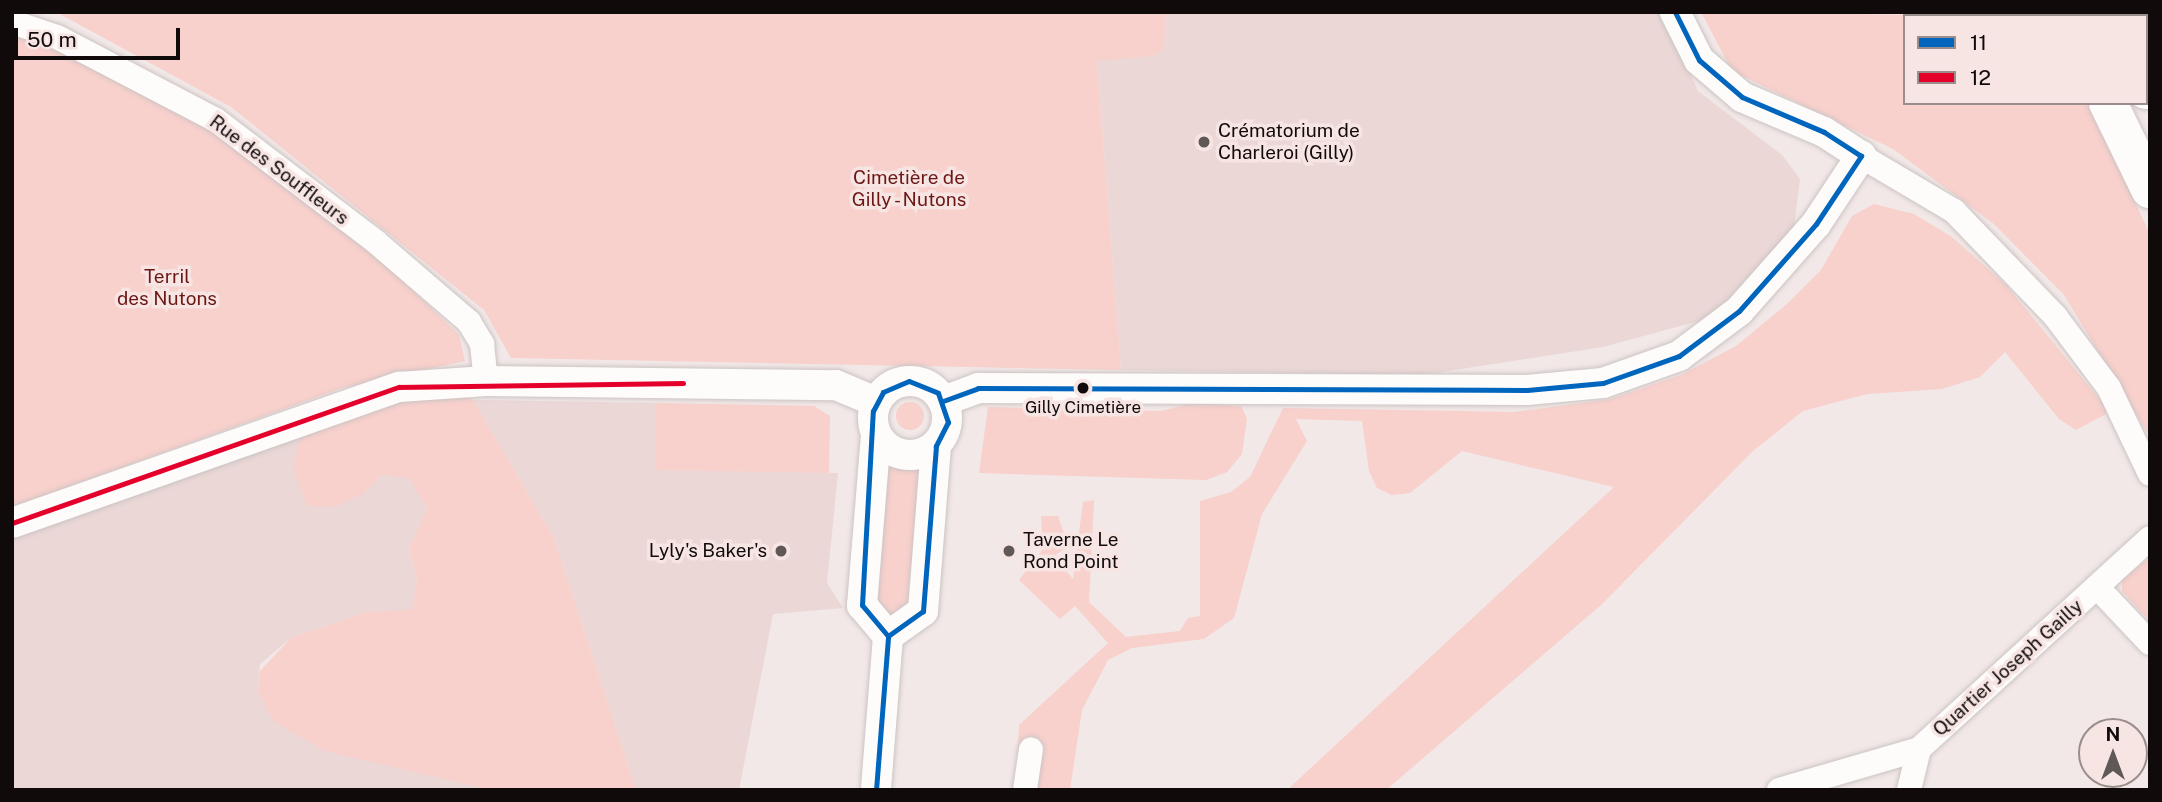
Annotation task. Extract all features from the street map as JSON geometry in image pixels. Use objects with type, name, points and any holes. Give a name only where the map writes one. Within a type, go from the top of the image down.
[{"type":"highway","points":[[2109,105],[2130,142],[2150,189]]},
{"type":"highway","points":[[2130,142],[2139,105]]},
{"type":"street","points":[[1675,12],[1699,60],[1742,97],[1824,132],[1954,211],[2055,316],[2109,388],[2150,474]]},
{"type":"street","name":"Rue des Souffleurs","points":[[12,22],[57,37],[216,120],[333,209],[469,322],[482,344],[485,381]]},
{"type":"street","points":[[943,401],[978,388],[1527,390],[1603,383],[1679,356],[1739,311],[1816,224],[1861,156]]},
{"type":"street","points":[[876,790],[888,636],[862,605],[876,435],[876,402],[896,383],[909,380],[928,385],[943,401],[948,422],[936,446],[923,611],[888,636]]},
{"type":"street","points":[[12,523],[399,387],[485,381],[836,385],[876,402]]},
{"type":"street","points":[[876,435],[898,454],[936,446]]},
{"type":"street","name":"Quartier Joseph Gailly","points":[[1779,790],[1919,749],[2150,538]]},
{"type":"street","name":"Quartier Joseph Gailly","points":[[2097,586],[2150,643]]},
{"type":"street","points":[[1025,790],[1031,749]]},
{"type":"street","name":"Quartier Joseph Gailly","points":[[1909,790],[1919,749]]},
{"type":"shaded area","points":[[1166,12],[1662,12],[1698,91],[1782,155],[1800,179],[1794,227],[1717,316],[1603,347],[1422,375],[1121,370],[1097,60],[1154,56],[1164,48]]},
{"type":"shaded area","points":[[473,400],[655,403],[656,470],[838,473],[827,583],[843,608],[773,614],[739,790],[636,790],[554,538]]},
{"type":"shaded area","points":[[301,434],[365,493],[382,475],[409,477],[427,508],[409,549],[417,581],[412,611],[366,612],[291,638],[260,664],[258,690],[491,790],[12,790],[12,535]]},
{"type":"green space","name":"Cimetière de Gilly - Nutons","points":[[56,12],[1166,12],[1164,48],[1154,56],[1097,61],[1121,370],[511,358],[484,310],[231,107]]},
{"type":"green space","points":[[1701,12],[1903,15],[1903,105],[2089,105],[2150,234],[2150,437],[2064,295],[1994,224],[1893,149],[1732,71]]},
{"type":"green space","name":"Terril des Nutons","points":[[12,29],[56,45],[212,131],[286,184],[391,269],[459,335],[465,361],[342,388],[12,507]]},
{"type":"green space","points":[[1874,204],[1914,214],[1952,237],[2006,285],[2110,412],[2076,430],[2059,419],[2005,352],[1980,377],[1942,389],[1867,394],[1803,411],[1753,451],[1601,605],[1386,790],[1287,790],[1614,487],[1462,451],[1410,493],[1392,495],[1377,488],[1369,471],[1362,421],[1296,419],[1307,441],[1262,514],[1234,618],[1204,639],[1132,648],[1108,660],[1082,710],[1070,790],[1016,790],[1019,725],[1108,643],[1075,606],[1060,619],[1019,580],[1043,549],[1041,516],[1058,516],[1068,546],[1054,556],[1073,579],[1083,502],[1094,500],[1089,602],[1126,637],[1180,631],[1188,618],[1200,616],[1200,501],[1231,492],[1250,477],[1283,408],[1514,412],[1611,399],[1681,375],[1736,346],[1787,304],[1821,270],[1852,216]]},
{"type":"green space","points":[[443,388],[473,400],[554,538],[636,790],[491,790],[325,751],[273,721],[258,690],[260,671],[291,638],[366,612],[412,610],[417,581],[409,549],[427,508],[409,478],[382,475],[365,493],[335,507],[307,506],[293,467],[301,434]]},
{"type":"green space","points":[[910,402],[920,406],[924,416],[920,426],[910,430],[900,426],[896,416],[900,406]]},
{"type":"green space","points":[[655,403],[814,406],[830,416],[829,473],[655,470]]},
{"type":"green space","points":[[1193,403],[1241,406],[1247,418],[1242,454],[1227,472],[1206,480],[979,473],[988,407],[1161,411]]},
{"type":"green space","points":[[889,465],[922,467],[907,605],[889,617],[879,607],[877,589]]},
{"type":"green space","points":[[2150,558],[2150,622],[2122,591],[2122,578]]},
{"type":"transit line","name":"11","points":[[1675,12],[1699,60],[1742,97],[1824,132],[1861,156]]},
{"type":"transit line","name":"11","points":[[943,401],[978,388],[1527,390],[1603,383],[1679,356],[1739,311],[1816,224],[1861,156]]},
{"type":"transit line","name":"11","points":[[909,381],[938,393],[948,422],[936,446],[923,611],[888,636],[862,605],[873,411],[883,392],[909,381]]},
{"type":"transit line","name":"12","points":[[12,523],[399,387],[683,383]]},
{"type":"transit line","name":"11","points":[[876,790],[888,636]]},
{"type":"place","name":"Crématorium de Charleroi (Gilly)","points":[[1204,142]]},
{"type":"place","name":"Gilly Cimetière","points":[[1083,388]]},
{"type":"place","name":"Lyly's Baker's","points":[[781,551]]},
{"type":"place","name":"Taverne Le Rond Point","points":[[1009,551]]}]
